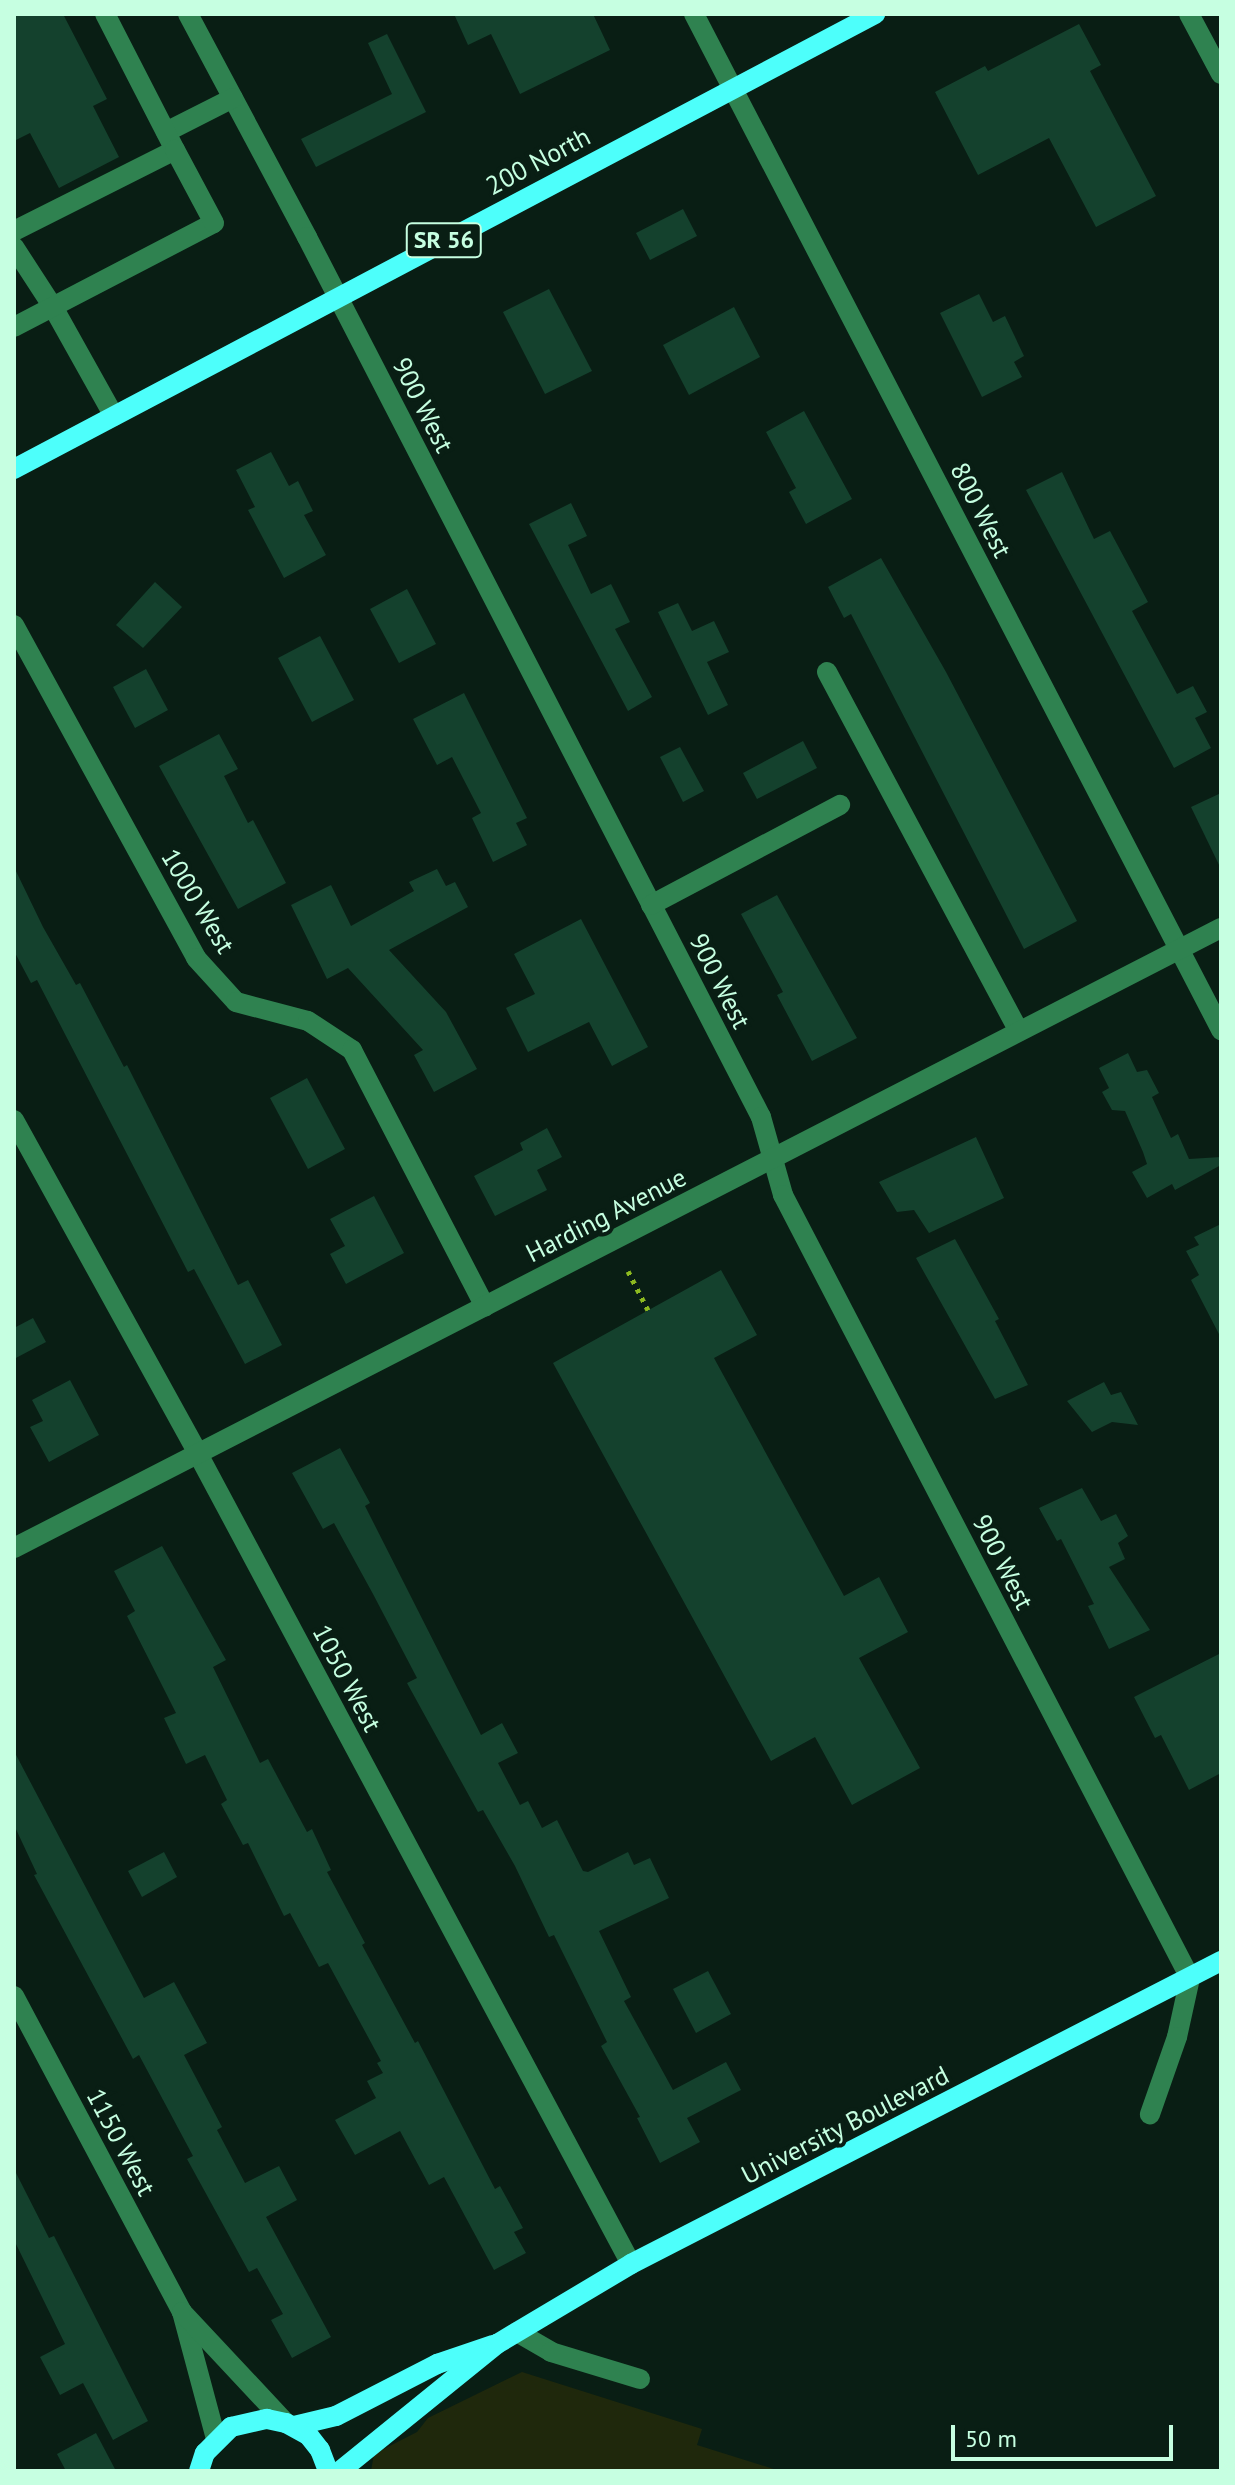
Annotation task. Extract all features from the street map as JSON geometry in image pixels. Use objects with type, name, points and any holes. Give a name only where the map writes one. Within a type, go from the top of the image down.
[{"type":"main road","name":"200 North","points":[[14,469],[875,14]]},
{"type":"main road","name":"University Boulevard","points":[[340,2471],[497,2344],[631,2264],[1221,1961]]},
{"type":"main road","name":"University Boulevard","points":[[179,2471],[207,2454],[231,2427],[249,2421],[290,2424],[336,2416],[437,2364],[497,2344]]},
{"type":"main road","points":[[290,2424],[320,2450],[328,2471]]},
{"type":"street","points":[[14,327],[214,223],[105,14]]},
{"type":"street","name":"900 West","points":[[188,14],[338,296],[761,1117],[783,1195],[1190,1978]]},
{"type":"street","name":"800 West","points":[[694,14],[1221,1030]]},
{"type":"street","points":[[1189,14],[1221,74]]},
{"type":"street","points":[[14,231],[170,141],[233,98]]},
{"type":"street","points":[[14,247],[53,307],[114,416]]},
{"type":"street","name":"1000 West","points":[[14,625],[196,958],[236,1002],[308,1021],[352,1050],[485,1307]]},
{"type":"street","points":[[827,672],[1018,1030]]},
{"type":"street","points":[[651,905],[840,805]]},
{"type":"street","name":"Harding Avenue","points":[[14,1548],[1221,928]]},
{"type":"street","name":"1050 West","points":[[14,1120],[198,1454],[631,2264]]},
{"type":"street","points":[[1150,2114],[1177,2037],[1190,1978]]},
{"type":"street","name":"1150 West","points":[[14,1996],[182,2312],[290,2424]]},
{"type":"street","name":"1150 West","points":[[182,2312],[207,2454]]},
{"type":"street","points":[[517,2332],[551,2352],[640,2379]]},
{"type":"path","points":[[628,1271],[648,1310]]},
{"type":"green space","points":[[522,2372],[702,2429],[697,2445],[780,2471],[371,2471],[374,2454],[417,2432],[428,2418]]},
{"type":"building","points":[[14,14],[63,14],[107,99],[93,106],[119,157],[59,188],[30,133],[14,141]]},
{"type":"building","points":[[454,14],[593,14],[610,50],[520,94],[491,34],[468,45]]},
{"type":"building","points":[[1079,24],[1101,65],[1090,71],[1156,196],[1096,227],[1049,138],[978,175],[935,92],[985,66],[988,71]]},
{"type":"building","points":[[387,34],[426,112],[316,167],[301,139],[392,94],[368,43]]},
{"type":"building","points":[[683,209],[697,236],[650,260],[636,233]]},
{"type":"building","points":[[549,289],[592,371],[545,394],[503,312]]},
{"type":"building","points":[[979,294],[993,322],[1005,316],[1024,356],[1014,362],[1022,377],[982,397],[940,313]]},
{"type":"building","points":[[734,307],[760,357],[689,395],[663,345]]},
{"type":"building","points":[[804,411],[852,499],[806,524],[789,492],[796,488],[766,432]]},
{"type":"building","points":[[271,452],[289,486],[298,481],[313,511],[304,515],[326,555],[284,578],[248,510],[255,507],[236,470]]},
{"type":"building","points":[[1062,472],[1094,539],[1110,531],[1148,602],[1132,611],[1177,694],[1193,686],[1207,712],[1195,718],[1211,748],[1174,768],[1026,490]]},
{"type":"building","points":[[571,503],[587,536],[568,545],[591,594],[611,584],[630,622],[615,629],[652,697],[628,711],[529,524]]},
{"type":"building","points":[[881,558],[946,672],[1077,921],[1024,949],[851,614],[844,618],[828,587]]},
{"type":"building","points":[[155,582],[182,607],[143,648],[116,625]]},
{"type":"building","points":[[407,589],[436,644],[399,663],[370,609]]},
{"type":"building","points":[[678,603],[692,631],[714,621],[729,652],[707,662],[728,705],[708,715],[658,612]]},
{"type":"building","points":[[320,636],[354,700],[312,722],[278,658]]},
{"type":"building","points":[[146,669],[168,710],[135,728],[113,687]]},
{"type":"building","points":[[464,693],[527,818],[516,823],[527,845],[493,862],[472,818],[481,813],[452,757],[437,765],[413,719]]},
{"type":"building","points":[[219,734],[238,769],[224,776],[248,823],[253,820],[286,883],[238,909],[159,766]]},
{"type":"building","points":[[803,741],[817,768],[757,799],[743,773]]},
{"type":"building","points":[[680,747],[704,791],[683,802],[660,757]]},
{"type":"building","points":[[1221,793],[1221,869],[1191,807]]},
{"type":"building","points":[[14,867],[76,985],[80,983],[124,1067],[127,1065],[238,1285],[248,1280],[282,1345],[245,1364],[194,1269],[188,1272],[37,980],[31,983],[14,951]]},
{"type":"building","points":[[437,869],[446,886],[455,882],[468,907],[389,950],[446,1012],[477,1069],[434,1092],[414,1055],[423,1050],[348,968],[327,979],[291,905],[331,885],[351,926],[414,891],[409,882]]},
{"type":"building","points":[[777,895],[857,1038],[812,1061],[777,995],[783,992],[741,914]]},
{"type":"building","points":[[581,919],[648,1047],[612,1066],[589,1022],[528,1052],[506,1008],[535,994],[514,954]]},
{"type":"building","points":[[1128,1053],[1137,1072],[1147,1070],[1159,1093],[1152,1097],[1171,1138],[1178,1134],[1189,1159],[1221,1157],[1221,1165],[1175,1190],[1172,1184],[1147,1198],[1132,1172],[1147,1164],[1143,1152],[1125,1111],[1112,1110],[1102,1092],[1109,1088],[1099,1068]]},
{"type":"building","points":[[307,1078],[345,1149],[308,1169],[270,1098]]},
{"type":"building","points":[[547,1128],[562,1157],[537,1170],[547,1190],[495,1216],[474,1176],[523,1150],[520,1143]]},
{"type":"building","points":[[976,1137],[1004,1198],[929,1233],[914,1210],[897,1212],[879,1182]]},
{"type":"building","points":[[374,1196],[404,1253],[346,1284],[330,1254],[345,1246],[330,1219]]},
{"type":"building","points":[[1221,1224],[1221,1338],[1191,1280],[1199,1275],[1186,1251],[1199,1245],[1194,1237]]},
{"type":"building","points":[[955,1239],[999,1319],[995,1321],[1028,1385],[995,1399],[916,1258]]},
{"type":"building","points":[[721,1270],[757,1335],[714,1358],[844,1596],[879,1577],[908,1632],[859,1658],[920,1768],[852,1805],[815,1737],[771,1761],[553,1363]]},
{"type":"building","points":[[33,1318],[46,1342],[14,1359],[14,1328]]},
{"type":"building","points":[[70,1380],[99,1435],[49,1462],[30,1427],[43,1421],[32,1400]]},
{"type":"building","points":[[1104,1382],[1111,1395],[1121,1392],[1138,1425],[1112,1422],[1092,1432],[1067,1401]]},
{"type":"building","points":[[340,1448],[370,1503],[365,1506],[481,1735],[502,1723],[518,1753],[498,1763],[520,1805],[528,1801],[542,1828],[557,1820],[583,1871],[588,1872],[628,1852],[634,1865],[650,1858],[669,1898],[599,1931],[631,1997],[624,2001],[673,2090],[726,2062],[741,2090],[687,2118],[700,2142],[660,2163],[637,2118],[640,2117],[601,2046],[607,2042],[554,1935],[549,1937],[515,1866],[483,1810],[478,1812],[407,1683],[417,1678],[373,1594],[334,1523],[323,1529],[292,1473]]},
{"type":"building","points":[[1082,1488],[1101,1521],[1116,1514],[1128,1536],[1118,1543],[1125,1559],[1109,1567],[1150,1630],[1109,1649],[1088,1606],[1094,1604],[1061,1539],[1057,1541],[1039,1508]]},
{"type":"building","points":[[162,1546],[226,1660],[213,1667],[260,1763],[268,1759],[307,1832],[312,1829],[331,1870],[327,1872],[365,1943],[362,1945],[415,2043],[418,2041],[495,2189],[500,2186],[523,2228],[514,2232],[526,2253],[494,2270],[444,2177],[429,2185],[400,2131],[355,2155],[335,2120],[376,2098],[367,2081],[383,2073],[377,2063],[381,2061],[328,1963],[319,1967],[290,1913],[284,1916],[248,1843],[243,1845],[221,1804],[227,1800],[205,1755],[186,1764],[164,1718],[176,1713],[127,1616],[135,1611],[114,1571]]},
{"type":"building","points":[[1221,1653],[1221,1773],[1189,1790],[1161,1735],[1155,1738],[1134,1697]]},
{"type":"building","points":[[14,1751],[144,1998],[174,1982],[207,2043],[184,2055],[222,2127],[217,2130],[245,2183],[279,2166],[297,2200],[266,2217],[331,2337],[292,2358],[271,2320],[283,2314],[257,2268],[249,2272],[187,2159],[193,2156],[139,2055],[133,2059],[34,1875],[37,1874],[14,1825]]},
{"type":"building","points":[[164,1852],[177,1877],[142,1897],[128,1871]]},
{"type":"building","points":[[708,1971],[731,2014],[696,2033],[673,1989]]},
{"type":"building","points":[[14,2169],[49,2238],[54,2236],[148,2421],[113,2440],[83,2383],[60,2395],[40,2357],[65,2344],[14,2240]]},
{"type":"building","points":[[96,2433],[116,2471],[66,2471],[57,2454]]}]
